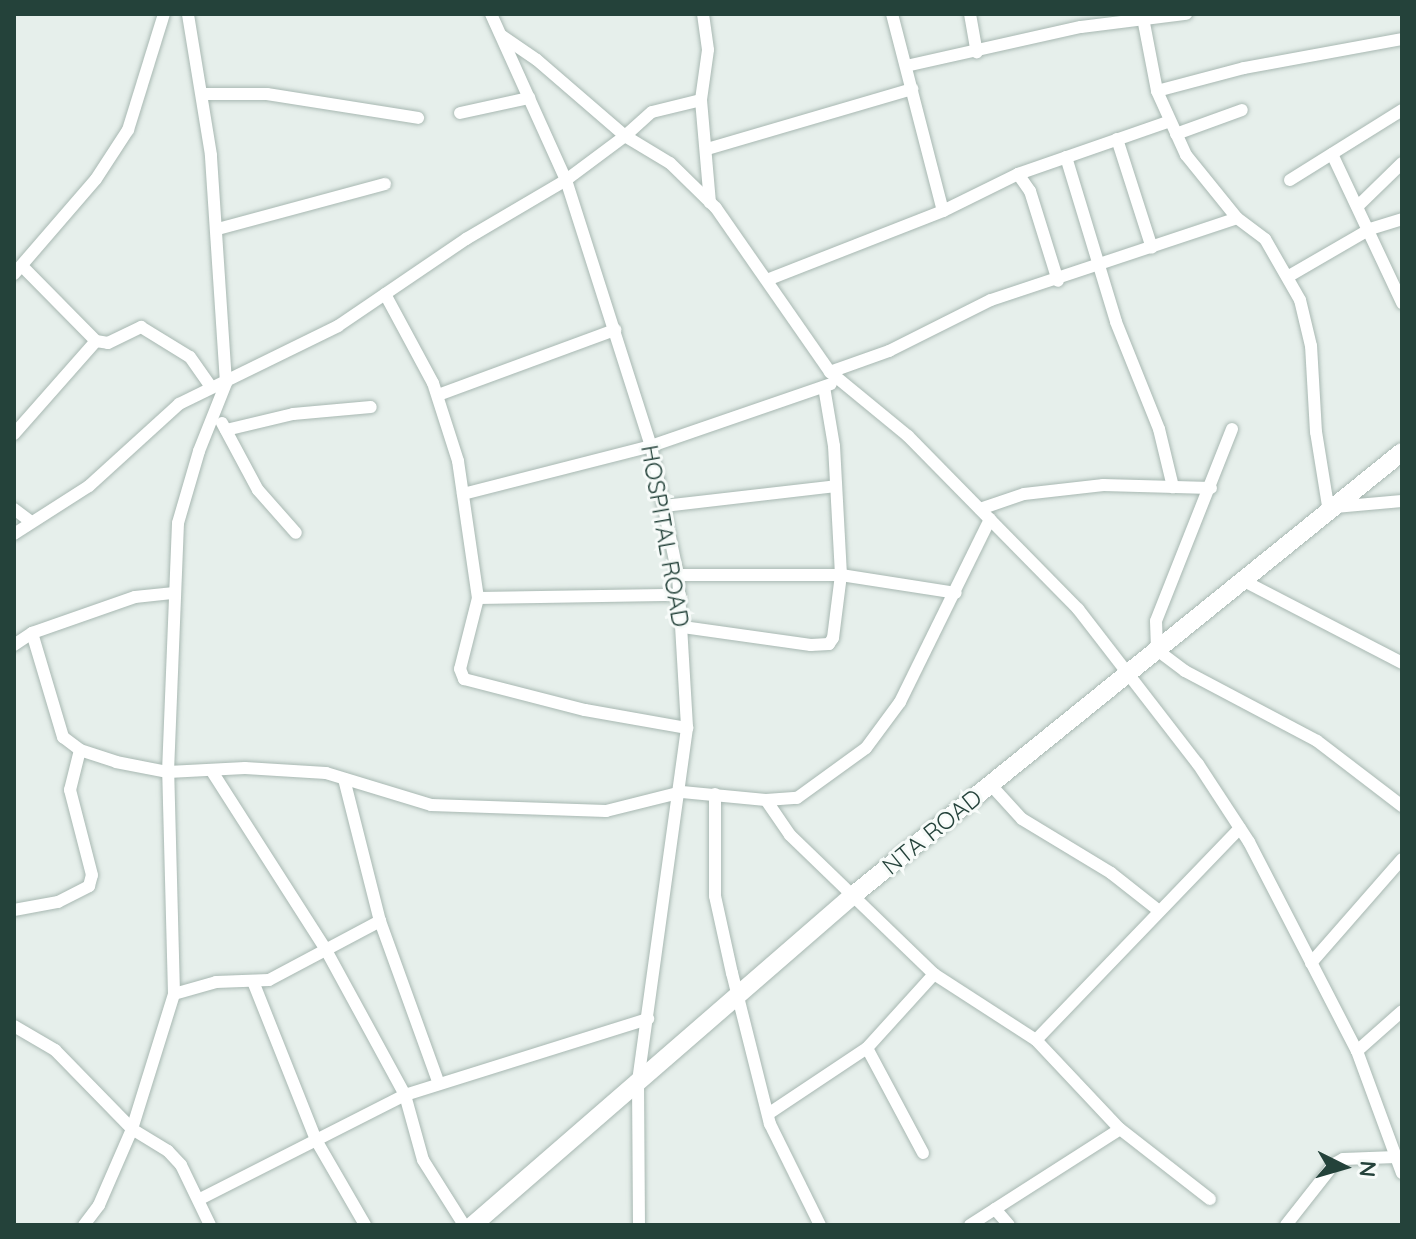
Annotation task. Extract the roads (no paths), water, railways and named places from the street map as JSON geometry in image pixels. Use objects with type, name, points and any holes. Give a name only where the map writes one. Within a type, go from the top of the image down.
[{"type":"street","points":[[164,14],[128,130],[96,179],[18,270],[96,341],[108,343],[141,327],[190,357],[211,387]]},
{"type":"street","points":[[84,1225],[132,1129],[174,994],[168,772],[172,593],[178,523],[199,451],[226,383],[218,229],[202,94],[188,14]]},
{"type":"street","name":"HOSPITAL ROAD","points":[[491,14],[566,180],[651,446],[678,575],[687,728],[682,792],[638,1083],[639,1225]]},
{"type":"street","points":[[703,14],[708,50],[701,100],[710,203]]},
{"type":"street","points":[[892,14],[943,211]]},
{"type":"street","points":[[970,14],[977,52]]},
{"type":"street","points":[[906,66],[1143,18],[1186,14]]},
{"type":"street","points":[[1143,18],[1157,91],[1186,155],[1237,218],[1265,239],[1289,276],[1308,324],[1332,510],[1402,501]]},
{"type":"street","points":[[500,35],[537,60],[625,136],[670,163],[710,203],[830,372],[908,436],[1078,609],[1240,828],[1357,1051],[1402,1173]]},
{"type":"street","points":[[1157,91],[1258,65],[1402,39]]},
{"type":"street","points":[[707,149],[912,89]]},
{"type":"street","points":[[202,94],[267,94],[418,118]]},
{"type":"street","points":[[460,113],[529,98]]},
{"type":"street","points":[[14,534],[89,486],[179,404],[338,326],[566,180],[652,112],[701,100]]},
{"type":"street","points":[[1176,134],[1242,110]]},
{"type":"street","points":[[1290,180],[1402,110]]},
{"type":"street","points":[[767,280],[943,211],[1018,174],[1170,121]]},
{"type":"street","points":[[1117,139],[1152,248]]},
{"type":"street","points":[[1332,154],[1359,205],[1402,303]]},
{"type":"street","points":[[1066,157],[1098,267],[1159,429],[1173,487]]},
{"type":"street","points":[[1359,205],[1402,163]]},
{"type":"street","points":[[1018,174],[1030,191],[1058,281]]},
{"type":"street","points":[[218,229],[385,184]]},
{"type":"street","points":[[830,372],[889,351],[991,300],[1058,281],[1237,218]]},
{"type":"street","points":[[1289,276],[1370,229],[1402,219]]},
{"type":"street","points":[[385,294],[438,395],[463,494],[478,598],[460,669],[464,679],[585,710],[687,728]]},
{"type":"street","points":[[438,395],[615,330]]},
{"type":"street","points":[[14,434],[96,341]]},
{"type":"street","points":[[463,494],[651,446],[840,381]]},
{"type":"street","points":[[683,627],[823,646],[833,638],[841,575],[836,486],[824,387]]},
{"type":"street","points":[[226,430],[293,414],[371,407]]},
{"type":"street","points":[[216,413],[258,490],[296,533]]},
{"type":"street","points":[[1232,429],[1156,621],[1157,650],[1185,671],[1317,741],[1402,806]]},
{"type":"street","name":"NTA ROAD","points":[[473,1225],[851,897],[1402,452]]},
{"type":"street","points":[[980,509],[1024,494],[1103,485],[1211,488]]},
{"type":"street","points":[[664,506],[836,486]]},
{"type":"street","points":[[14,509],[30,521]]},
{"type":"street","points":[[32,633],[57,728],[80,750],[168,772],[213,773],[280,768],[344,779],[431,805],[606,811],[682,792],[766,800],[797,798],[866,748],[900,702],[990,519]]},
{"type":"street","points":[[678,575],[841,575],[956,593]]},
{"type":"street","points":[[1244,581],[1402,663]]},
{"type":"street","points":[[14,645],[32,633],[135,597],[172,593]]},
{"type":"street","points":[[478,598],[680,595]]},
{"type":"street","points":[[14,910],[58,902],[89,886],[92,875],[70,790],[80,750]]},
{"type":"street","points":[[213,773],[326,950],[405,1095],[423,1160],[464,1225]]},
{"type":"street","points":[[344,779],[380,921],[439,1084]]},
{"type":"street","points":[[990,784],[1022,819],[1111,873],[1158,910]]},
{"type":"street","points":[[715,794],[715,896],[768,1114],[820,1225]]},
{"type":"street","points":[[766,800],[790,835],[934,974],[1036,1040],[1120,1129],[1210,1199]]},
{"type":"street","points":[[1036,1040],[1240,828]]},
{"type":"street","points":[[1311,963],[1402,859]]},
{"type":"street","points":[[174,994],[216,982],[254,984],[380,921]]},
{"type":"street","points":[[768,1114],[867,1048],[934,974]]},
{"type":"street","points":[[254,984],[316,1140],[365,1225]]},
{"type":"street","points":[[1357,1051],[1402,1011]]},
{"type":"street","points":[[200,1199],[405,1095],[648,1019]]},
{"type":"street","points":[[14,1026],[55,1050],[132,1129],[168,1151],[200,1199],[210,1225]]},
{"type":"street","points":[[867,1048],[923,1153]]},
{"type":"street","points":[[970,1225],[1120,1129]]},
{"type":"street","points":[[1286,1225],[1334,1164],[1343,1159],[1396,1157]]},
{"type":"street","points":[[995,1209],[1009,1225]]}]
